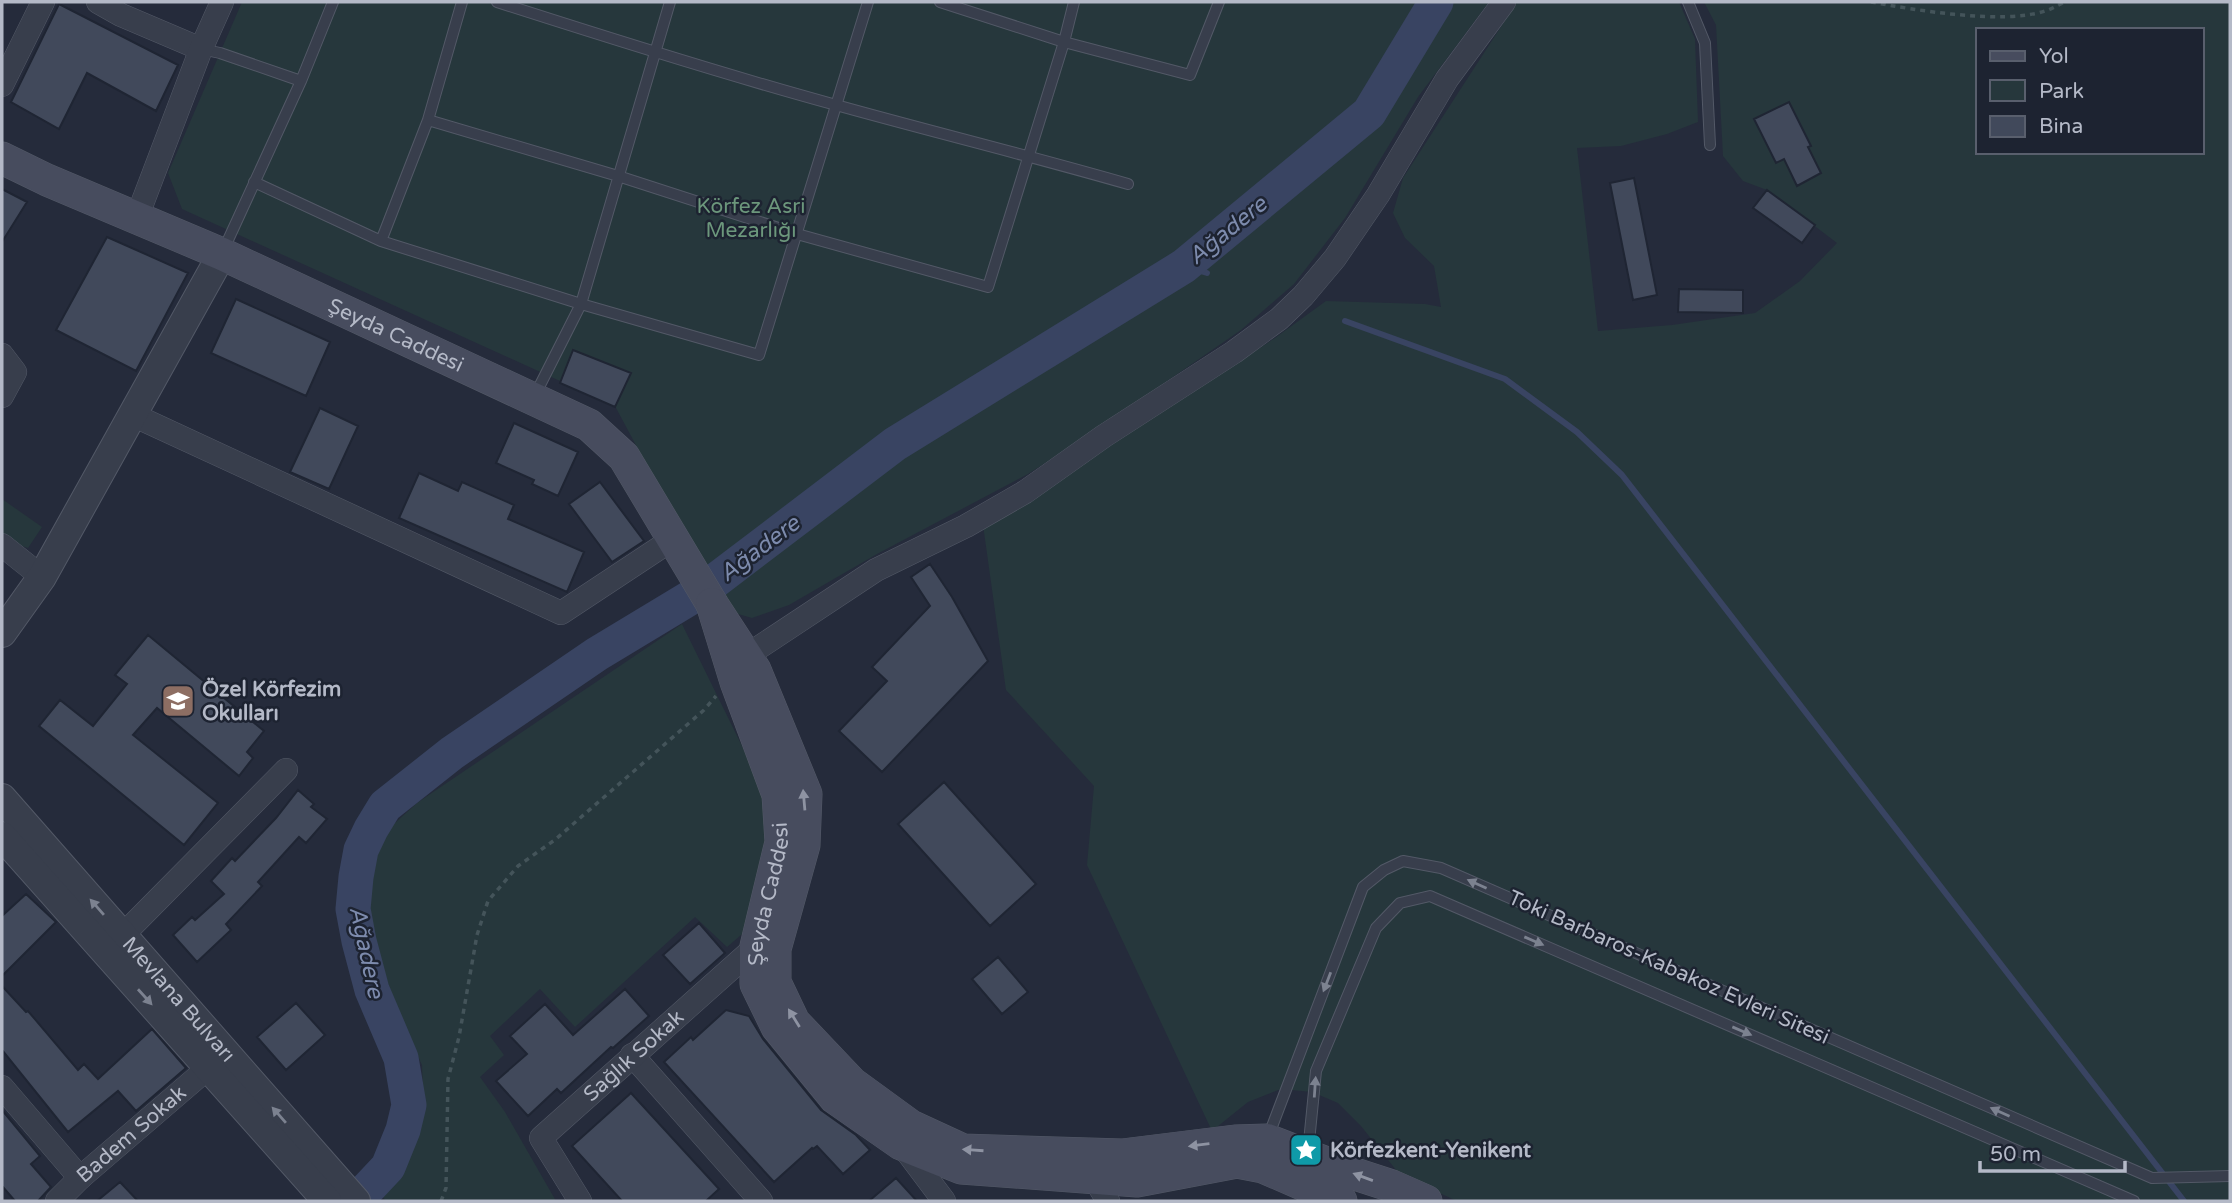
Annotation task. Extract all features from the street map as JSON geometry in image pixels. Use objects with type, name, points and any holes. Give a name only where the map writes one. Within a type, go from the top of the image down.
[{"type":"main road","name":"Şeyda Caddesi","points":[[2,158],[47,180],[222,254],[534,398],[589,425],[614,447],[634,471],[712,604],[738,668],[778,795],[780,842],[756,946],[755,984],[777,1027],[835,1098],[906,1135],[1094,1178],[1137,1181],[1237,1162],[1263,1167],[1303,1169]]},
{"type":"main road","name":"Şeyda Caddesi","points":[[738,668],[755,670],[806,794],[804,845],[775,949],[775,982],[794,1022],[906,1135]]},
{"type":"main road","name":"Şeyda Caddesi","points":[[1094,1178],[1122,1155],[1235,1141],[1267,1140]]},
{"type":"main road","points":[[1267,1140],[1341,1201]]},
{"type":"main road","points":[[1303,1169],[1355,1174],[1426,1201]]},
{"type":"street","points":[[2,85],[43,2]]},
{"type":"street","points":[[97,2],[124,8],[201,49]]},
{"type":"street","points":[[137,218],[201,49],[222,2]]},
{"type":"street","points":[[738,668],[876,570],[966,526],[1025,492],[1279,319],[1303,296],[1335,258],[1378,195],[1447,79],[1504,2]]},
{"type":"street","points":[[2,633],[42,577],[222,254]]},
{"type":"street","points":[[2,355],[15,372],[2,396]]},
{"type":"street","points":[[133,415],[561,613],[673,539]]},
{"type":"street","points":[[2,545],[42,577]]},
{"type":"street","points":[[114,944],[286,770]]},
{"type":"street","name":"Mevlana Bulvarı","points":[[2,798],[208,1069],[320,1183],[356,1201]]},
{"type":"street","name":"Mevlana Bulvarı","points":[[2,836],[114,944],[320,1183]]},
{"type":"street","name":"Sağlık Sokak","points":[[580,1201],[541,1138],[783,923]]},
{"type":"street","points":[[632,1055],[761,1201]]},
{"type":"street","name":"Badem Sokak","points":[[60,1200],[80,1178],[208,1069]]},
{"type":"street","points":[[2,1087],[80,1178]]},
{"type":"street","points":[[906,1135],[944,1201]]},
{"type":"lane","points":[[222,254],[301,81],[333,2]]},
{"type":"lane","points":[[381,241],[428,120],[462,2]]},
{"type":"lane","points":[[497,2],[655,53],[1128,184]]},
{"type":"lane","points":[[534,398],[581,304],[670,2]]},
{"type":"lane","points":[[254,183],[381,241],[581,304],[759,355],[868,2]]},
{"type":"lane","points":[[940,2],[1064,42],[1190,75],[1219,2]]},
{"type":"lane","points":[[428,120],[618,176],[797,234],[988,287],[1074,2]]},
{"type":"lane","points":[[1688,2],[1705,43],[1710,145]]},
{"type":"lane","points":[[201,49],[301,81]]},
{"type":"lane","name":"Toki Barbaros-Kabakoz Evleri Sitesi","points":[[1267,1140],[1363,887],[1384,870],[1403,861],[1441,868],[2152,1178],[2230,1176]]},
{"type":"lane","name":"Toki Barbaros-Kabakoz Evleri Sitesi","points":[[1303,1169],[1315,1071],[1376,928],[1400,903],[1430,896],[2134,1201]]},
{"type":"path","points":[[1871,2],[1917,10],[2003,17],[2043,12],[2065,2]]},
{"type":"path","points":[[441,1201],[446,1188],[447,1079],[459,1037],[477,935],[488,901],[518,866],[556,839],[704,710],[738,668]]},
{"type":"green space","name":"Körfez Asri Mezarlığı","points":[[242,2],[1489,2],[1418,97],[1345,218],[1294,284],[1241,330],[1028,474],[877,554],[789,605],[752,618],[724,610],[615,406],[182,209],[168,173]]},
{"type":"green space","points":[[1517,2],[1679,2],[1695,39],[1698,122],[1667,134],[1621,146],[1577,148],[1598,331],[1672,325],[1755,313],[1800,281],[1837,243],[1767,190],[1743,181],[1723,156],[1716,25],[1704,2],[2230,2],[2230,1201],[1457,1201],[1400,1175],[1361,1126],[1338,1103],[1312,1092],[1281,1089],[1248,1102],[1212,1131],[1087,865],[1094,786],[1006,690],[983,525],[1041,491],[1275,338],[1326,301],[1425,304],[1441,307],[1434,266],[1405,238],[1393,213],[1403,178]]},
{"type":"green space","points":[[2,499],[42,527],[28,548],[2,533]]},
{"type":"green space","points":[[682,624],[771,805],[755,923],[727,947],[695,917],[575,1027],[540,989],[490,1036],[504,1055],[480,1077],[505,1112],[556,1201],[386,1201],[381,1195],[424,1116],[422,1065],[398,1015],[370,925],[370,872],[384,833],[417,803]]},
{"type":"building","points":[[59,4],[178,65],[156,111],[87,73],[59,129],[11,102]]},
{"type":"building","points":[[1789,102],[1821,173],[1797,186],[1784,159],[1776,163],[1754,119]]},
{"type":"building","points":[[1634,178],[1657,295],[1633,300],[1610,183]]},
{"type":"building","points":[[2,189],[27,202],[2,242]]},
{"type":"building","points":[[1767,190],[1815,225],[1802,243],[1753,208]]},
{"type":"building","points":[[107,237],[188,273],[136,371],[56,330]]},
{"type":"building","points":[[1679,289],[1743,290],[1743,313],[1678,312]]},
{"type":"building","points":[[236,299],[330,342],[306,396],[211,353]]},
{"type":"building","points":[[573,350],[631,373],[615,407],[560,383]]},
{"type":"building","points":[[320,408],[358,426],[329,489],[290,472]]},
{"type":"building","points":[[514,423],[578,452],[558,496],[532,484],[534,480],[496,463]]},
{"type":"building","points":[[419,473],[458,491],[462,482],[514,505],[508,519],[584,552],[567,592],[399,518]]},
{"type":"building","points":[[600,482],[644,541],[612,562],[569,504]]},
{"type":"building","points":[[930,564],[988,661],[882,772],[839,731],[887,681],[872,667],[930,606],[911,577]]},
{"type":"building","points":[[148,635],[264,731],[247,752],[253,758],[239,776],[157,708],[133,735],[218,803],[184,845],[39,726],[60,700],[93,726],[127,684],[115,675]]},
{"type":"building","points":[[944,782],[1036,884],[990,926],[898,824]]},
{"type":"building","points":[[298,790],[314,804],[311,807],[327,819],[306,843],[299,837],[258,882],[262,886],[226,924],[231,930],[197,962],[173,935],[192,917],[195,920],[224,894],[211,881],[232,858],[235,861],[276,818]]},
{"type":"building","points":[[26,894],[56,922],[2,976],[2,916]]},
{"type":"building","points":[[699,923],[725,953],[690,984],[663,955]]},
{"type":"building","points":[[998,957],[1028,992],[1002,1014],[972,979]]},
{"type":"building","points":[[2,986],[26,1012],[28,1011],[78,1070],[84,1064],[98,1079],[152,1029],[186,1068],[136,1111],[118,1091],[68,1132],[2,1050]]},
{"type":"building","points":[[625,989],[649,1016],[561,1093],[557,1089],[528,1116],[496,1081],[527,1054],[510,1036],[545,1004],[573,1035]]},
{"type":"building","points":[[296,1003],[325,1035],[286,1070],[257,1037]]},
{"type":"building","points":[[726,1010],[749,1016],[763,1039],[821,1110],[856,1135],[870,1150],[843,1174],[817,1146],[774,1182],[664,1062]]},
{"type":"building","points":[[631,1093],[719,1189],[706,1201],[622,1201],[572,1146]]},
{"type":"building","points":[[2,1110],[40,1156],[31,1164],[51,1187],[38,1201],[15,1201],[2,1186]]},
{"type":"building","points":[[896,1178],[917,1201],[869,1201]]},
{"type":"building","points":[[120,1182],[138,1201],[97,1201]]},
{"type":"waterway","name":"Ağadere","points":[[356,1201],[388,1167],[403,1130],[409,1105],[401,1058],[372,990],[353,909],[361,850],[385,806],[452,753],[597,654],[703,590],[895,444],[1184,266],[1369,113],[1436,2]]},
{"type":"waterway","points":[[1184,266],[1207,273]]},
{"type":"waterway","points":[[1345,321],[1505,379],[1577,432],[1622,475],[2184,1201]]},
{"type":"place","name":"Özel Körfezim Okulları","points":[[178,701]]},
{"type":"place","name":"Körfezkent-Yenikent","points":[[1306,1150]]}]
